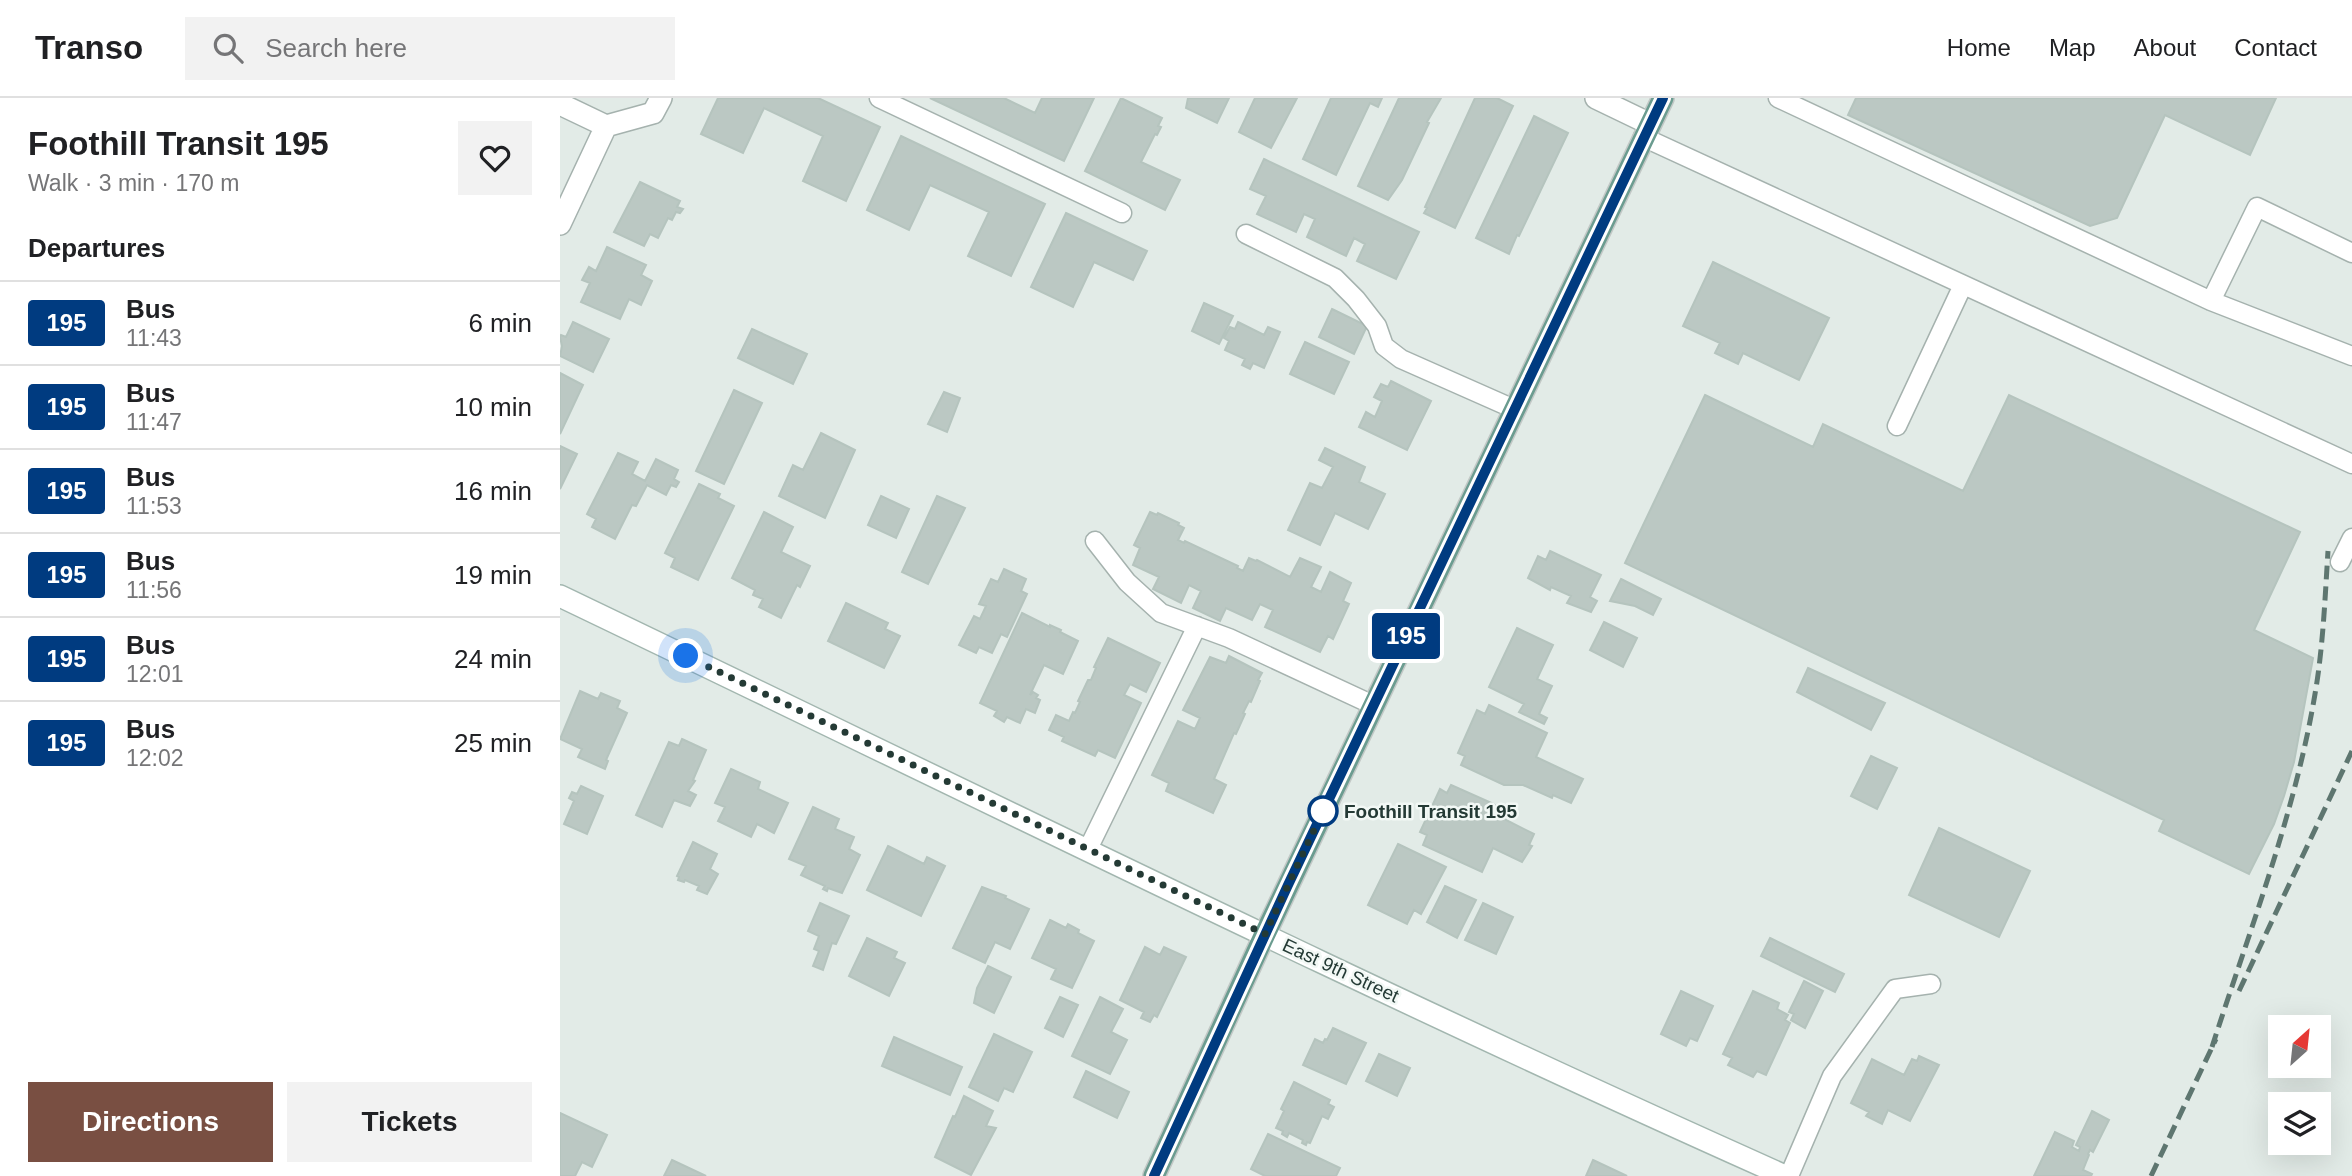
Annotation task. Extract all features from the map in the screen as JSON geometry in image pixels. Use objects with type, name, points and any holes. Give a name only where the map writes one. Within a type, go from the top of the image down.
[{"type":"main road","points":[[1154,1176],[1373,705],[1663,98]]},
{"type":"street","points":[[560,104],[606,126],[653,113],[661,98]]},
{"type":"street","points":[[1596,98],[1647,130]]},
{"type":"street","points":[[560,224],[606,126]]},
{"type":"street","name":"East 9th Street","points":[[560,596],[1265,934],[1642,1112],[1787,1176]]},
{"type":"lane","points":[[879,98],[1122,212]]},
{"type":"lane","points":[[1778,98],[2211,300],[2352,356]]},
{"type":"lane","points":[[1647,130],[1964,285],[2352,464]]},
{"type":"lane","points":[[2211,300],[2257,207],[2352,253]]},
{"type":"lane","points":[[1246,234],[1335,278],[1377,326],[1384,346],[1401,359],[1514,409]]},
{"type":"lane","points":[[1897,426],[1964,285]]},
{"type":"lane","points":[[2340,562],[2352,538]]},
{"type":"lane","points":[[1095,541],[1127,582],[1161,614],[1229,638],[1373,705]]},
{"type":"lane","points":[[1088,849],[1197,626]]},
{"type":"lane","points":[[1787,1176],[1832,1076],[1895,989],[1931,984]]},
{"type":"building","points":[[718,98],[818,98],[880,127],[846,201],[803,181],[823,136],[764,108],[743,153],[701,134]]},
{"type":"building","points":[[930,98],[1004,98],[1035,113],[1042,98],[1094,98],[1064,161]]},
{"type":"building","points":[[1121,98],[1162,118],[1158,126],[1161,127],[1141,162],[1180,180],[1165,210],[1085,171]]},
{"type":"building","points":[[1188,98],[1229,98],[1217,123],[1186,108]]},
{"type":"building","points":[[1255,98],[1297,98],[1271,148],[1239,132]]},
{"type":"building","points":[[1331,98],[1382,98],[1378,107],[1370,103],[1336,175],[1303,159]]},
{"type":"building","points":[[1399,98],[1441,98],[1427,122],[1429,123],[1402,180],[1388,200],[1358,186]]},
{"type":"building","points":[[1475,98],[1497,98],[1513,106],[1455,228],[1424,213]]},
{"type":"building","points":[[1856,98],[2276,98],[2250,155],[2165,115],[2117,218],[2090,226],[1848,115]]},
{"type":"building","points":[[1534,116],[1568,133],[1509,254],[1476,238]]},
{"type":"building","points":[[901,136],[1045,204],[1011,276],[968,256],[989,212],[930,185],[909,230],[867,210]]},
{"type":"building","points":[[1264,159],[1419,232],[1396,279],[1357,261],[1365,244],[1354,238],[1346,256],[1307,237],[1315,219],[1304,214],[1296,232],[1257,214],[1266,196],[1250,189]]},
{"type":"building","points":[[640,182],[680,201],[677,207],[683,209],[680,213],[676,212],[672,220],[668,218],[658,238],[650,234],[644,246],[614,232]]},
{"type":"building","points":[[1066,213],[1147,251],[1133,280],[1094,262],[1073,307],[1031,287]]},
{"type":"building","points":[[607,247],[646,265],[641,275],[652,281],[641,305],[629,299],[620,319],[581,302],[590,283],[582,280],[589,267],[596,271]]},
{"type":"building","points":[[1713,262],[1829,318],[1799,380],[1743,353],[1738,364],[1715,353],[1720,343],[1683,326]]},
{"type":"building","points":[[1204,303],[1233,316],[1219,344],[1192,331]]},
{"type":"building","points":[[1332,309],[1367,326],[1354,354],[1319,337]]},
{"type":"building","points":[[573,322],[609,339],[593,372],[560,356],[560,337],[566,337]]},
{"type":"building","points":[[1238,322],[1264,335],[1268,327],[1280,332],[1264,368],[1253,363],[1250,369],[1242,365],[1245,359],[1225,350],[1229,341],[1224,338],[1230,327],[1235,329]]},
{"type":"building","points":[[752,329],[807,354],[793,384],[738,358]]},
{"type":"building","points":[[1305,342],[1349,362],[1334,394],[1290,374]]},
{"type":"building","points":[[560,373],[583,385],[560,434]]},
{"type":"building","points":[[1391,381],[1431,401],[1407,450],[1359,427],[1366,412],[1375,417],[1382,401],[1374,397],[1381,384],[1388,387]]},
{"type":"building","points":[[734,390],[762,403],[724,484],[696,471]]},
{"type":"building","points":[[944,392],[960,398],[947,432],[928,424]]},
{"type":"building","points":[[1705,395],[1813,447],[1823,424],[1963,491],[2009,395],[2300,532],[2254,630],[2313,658],[2294,762],[2284,796],[2274,824],[2249,874],[2159,831],[2164,820],[1625,563]]},
{"type":"building","points":[[821,433],[855,450],[825,518],[779,496],[793,465],[803,470]]},
{"type":"building","points":[[560,446],[577,454],[560,489]]},
{"type":"building","points":[[1325,448],[1365,467],[1359,482],[1385,494],[1368,529],[1335,513],[1320,545],[1288,530],[1310,483],[1322,488],[1333,467],[1319,460]]},
{"type":"building","points":[[618,453],[638,462],[632,474],[645,481],[656,459],[678,470],[674,479],[679,482],[676,487],[671,485],[666,495],[647,485],[636,506],[632,505],[615,539],[592,527],[596,519],[587,514]]},
{"type":"building","points":[[699,484],[720,494],[718,498],[734,506],[698,580],[671,567],[675,558],[665,553]]},
{"type":"building","points":[[881,496],[909,509],[896,538],[868,525]]},
{"type":"building","points":[[937,496],[965,508],[928,584],[902,572]]},
{"type":"building","points":[[764,512],[793,527],[781,552],[810,566],[781,618],[759,607],[763,599],[753,595],[755,590],[732,578]]},
{"type":"building","points":[[1150,512],[1157,515],[1158,513],[1184,528],[1178,540],[1238,566],[1237,568],[1243,571],[1249,558],[1290,577],[1300,558],[1321,567],[1311,587],[1321,592],[1330,572],[1351,583],[1343,601],[1349,604],[1333,639],[1328,636],[1320,652],[1265,627],[1273,610],[1260,604],[1252,620],[1226,608],[1220,621],[1193,608],[1201,591],[1189,585],[1181,603],[1153,589],[1159,577],[1133,565],[1140,548],[1134,545]]},
{"type":"building","points":[[1550,551],[1601,575],[1590,597],[1597,601],[1591,612],[1567,603],[1571,596],[1551,587],[1550,590],[1528,578],[1538,556],[1546,560]]},
{"type":"building","points":[[1004,569],[1026,579],[1021,591],[1027,594],[1007,637],[1001,634],[992,653],[979,647],[976,653],[959,645],[974,616],[980,619],[986,606],[979,604],[991,579],[998,582]]},
{"type":"building","points":[[1621,579],[1661,599],[1653,615],[1635,606],[1610,601]]},
{"type":"building","points":[[846,603],[888,623],[885,629],[900,636],[884,668],[828,641]]},
{"type":"building","points":[[1022,613],[1061,630],[1060,632],[1078,641],[1063,674],[1044,665],[1030,695],[1033,692],[1040,700],[1035,713],[1026,709],[1020,723],[1007,717],[1004,722],[994,716],[997,711],[980,703]]},
{"type":"building","points":[[1604,622],[1637,638],[1623,667],[1590,650]]},
{"type":"building","points":[[1517,628],[1553,645],[1537,679],[1552,686],[1539,714],[1547,718],[1544,724],[1519,712],[1524,704],[1489,687]]},
{"type":"building","points":[[1108,638],[1160,663],[1146,692],[1130,684],[1124,695],[1141,703],[1115,758],[1098,750],[1095,756],[1062,741],[1064,737],[1049,730],[1056,715],[1069,721],[1073,712],[1075,713]]},
{"type":"building","points":[[1229,656],[1262,673],[1214,779],[1226,785],[1213,813],[1166,791],[1169,783],[1152,775],[1178,721],[1195,729],[1200,718],[1183,710],[1210,657],[1226,663]]},
{"type":"building","points":[[1808,668],[1885,703],[1871,730],[1797,692]]},
{"type":"building","points":[[580,691],[598,699],[601,693],[620,701],[617,708],[627,713],[606,760],[605,769],[578,757],[582,749],[560,739]]},
{"type":"building","points":[[1489,705],[1547,733],[1536,757],[1583,779],[1571,803],[1523,785],[1504,785],[1461,765],[1465,756],[1458,753],[1477,710],[1485,714]]},
{"type":"building","points":[[682,739],[706,750],[693,780],[695,781],[688,791],[696,795],[690,806],[674,800],[662,827],[636,815],[669,742],[679,746]]},
{"type":"building","points":[[1871,756],[1897,768],[1877,809],[1851,796]]},
{"type":"building","points":[[731,769],[760,782],[758,789],[788,803],[774,833],[757,824],[751,837],[718,821],[725,807],[715,803]]},
{"type":"building","points":[[1451,785],[1494,804],[1506,820],[1534,834],[1529,845],[1532,846],[1522,862],[1493,848],[1482,872],[1423,845],[1427,835],[1420,832],[1440,789],[1447,793]]},
{"type":"building","points":[[581,786],[603,796],[587,834],[564,824],[574,801],[569,798],[572,792],[577,794]]},
{"type":"building","points":[[813,807],[839,819],[835,829],[854,837],[849,849],[860,855],[842,893],[828,888],[827,891],[823,889],[825,886],[801,875],[806,866],[789,859]]},
{"type":"building","points":[[1939,828],[2030,871],[1999,937],[1909,895]]},
{"type":"building","points":[[693,842],[717,854],[710,869],[718,874],[707,894],[697,890],[699,886],[678,880],[677,876]]},
{"type":"building","points":[[1398,844],[1446,867],[1421,914],[1414,910],[1407,924],[1368,905]]},
{"type":"building","points":[[888,846],[924,864],[927,857],[945,866],[921,916],[867,890]]},
{"type":"building","points":[[1445,886],[1476,900],[1457,938],[1427,922]]},
{"type":"building","points":[[982,887],[1029,909],[1010,949],[995,942],[985,963],[953,948]]},
{"type":"building","points":[[820,903],[849,916],[836,944],[832,943],[823,970],[813,966],[819,951],[814,949],[819,936],[808,931]]},
{"type":"building","points":[[1483,903],[1513,917],[1496,954],[1465,940]]},
{"type":"building","points":[[1050,920],[1066,928],[1068,924],[1094,941],[1072,988],[1051,979],[1056,969],[1032,958]]},
{"type":"building","points":[[867,938],[897,952],[894,958],[905,963],[889,996],[849,976]]},
{"type":"building","points":[[1770,938],[1844,974],[1835,992],[1761,956]]},
{"type":"building","points":[[1145,947],[1160,955],[1164,947],[1186,957],[1157,1017],[1154,1015],[1150,1022],[1141,1018],[1144,1012],[1120,1000]]},
{"type":"building","points":[[988,966],[1011,977],[994,1013],[974,1003],[977,988]]},
{"type":"building","points":[[1804,981],[1823,991],[1805,1028],[1791,1020],[1794,1014],[1789,1012]]},
{"type":"building","points":[[1681,991],[1713,1006],[1697,1041],[1690,1038],[1686,1046],[1661,1034]]},
{"type":"building","points":[[1753,991],[1779,1003],[1777,1009],[1788,1015],[1785,1020],[1790,1023],[1766,1075],[1757,1071],[1753,1077],[1728,1065],[1732,1058],[1723,1054]]},
{"type":"building","points":[[1060,997],[1078,1005],[1063,1037],[1045,1028]]},
{"type":"building","points":[[1100,997],[1123,1009],[1111,1032],[1127,1040],[1110,1074],[1072,1056]]},
{"type":"building","points":[[1333,1028],[1366,1043],[1346,1084],[1303,1065],[1315,1039],[1323,1043]]},
{"type":"building","points":[[994,1034],[1032,1052],[1013,1092],[1004,1088],[998,1101],[969,1087]]},
{"type":"building","points":[[894,1037],[962,1067],[950,1095],[882,1066]]},
{"type":"building","points":[[1379,1054],[1410,1068],[1397,1096],[1366,1081]]},
{"type":"building","points":[[1919,1056],[1939,1065],[1910,1121],[1888,1110],[1882,1124],[1866,1116],[1869,1112],[1851,1103],[1872,1059],[1904,1075],[1912,1059],[1917,1061]]},
{"type":"building","points":[[1086,1071],[1129,1092],[1117,1118],[1074,1097]]},
{"type":"building","points":[[1294,1082],[1330,1100],[1328,1104],[1334,1107],[1328,1119],[1322,1116],[1310,1143],[1307,1142],[1306,1145],[1302,1143],[1303,1140],[1289,1133],[1287,1137],[1282,1134],[1283,1131],[1276,1128],[1284,1111],[1281,1109]]},
{"type":"building","points":[[964,1096],[993,1111],[986,1126],[996,1128],[971,1175],[935,1157]]},
{"type":"building","points":[[2092,1111],[2109,1120],[2093,1152],[2090,1150],[2088,1154],[2083,1170],[2092,1174],[2091,1176],[2034,1176],[2055,1132],[2074,1141],[2072,1147],[2079,1151],[2080,1147],[2076,1145]]},
{"type":"building","points":[[560,1113],[607,1135],[592,1167],[582,1162],[575,1176],[560,1176]]},
{"type":"building","points":[[1268,1134],[1340,1168],[1336,1176],[1265,1176],[1251,1169]]},
{"type":"building","points":[[672,1160],[706,1176],[664,1176]]},
{"type":"building","points":[[1593,1160],[1627,1176],[1586,1176]]},
{"type":"railway","points":[[2212,1047],[2296,784],[2320,659],[2328,551]]},
{"type":"railway","points":[[2239,991],[2352,751]]},
{"type":"railway","points":[[2151,1176],[2216,1039]]},
{"type":"bus line","name":"195","points":[[1154,1176],[1253,959],[1663,98]]},
{"type":"place","name":"Foothill Transit 195","points":[[1323,811]]},
{"type":"route","points":[[686,656],[1265,934],[1323,811]]}]
